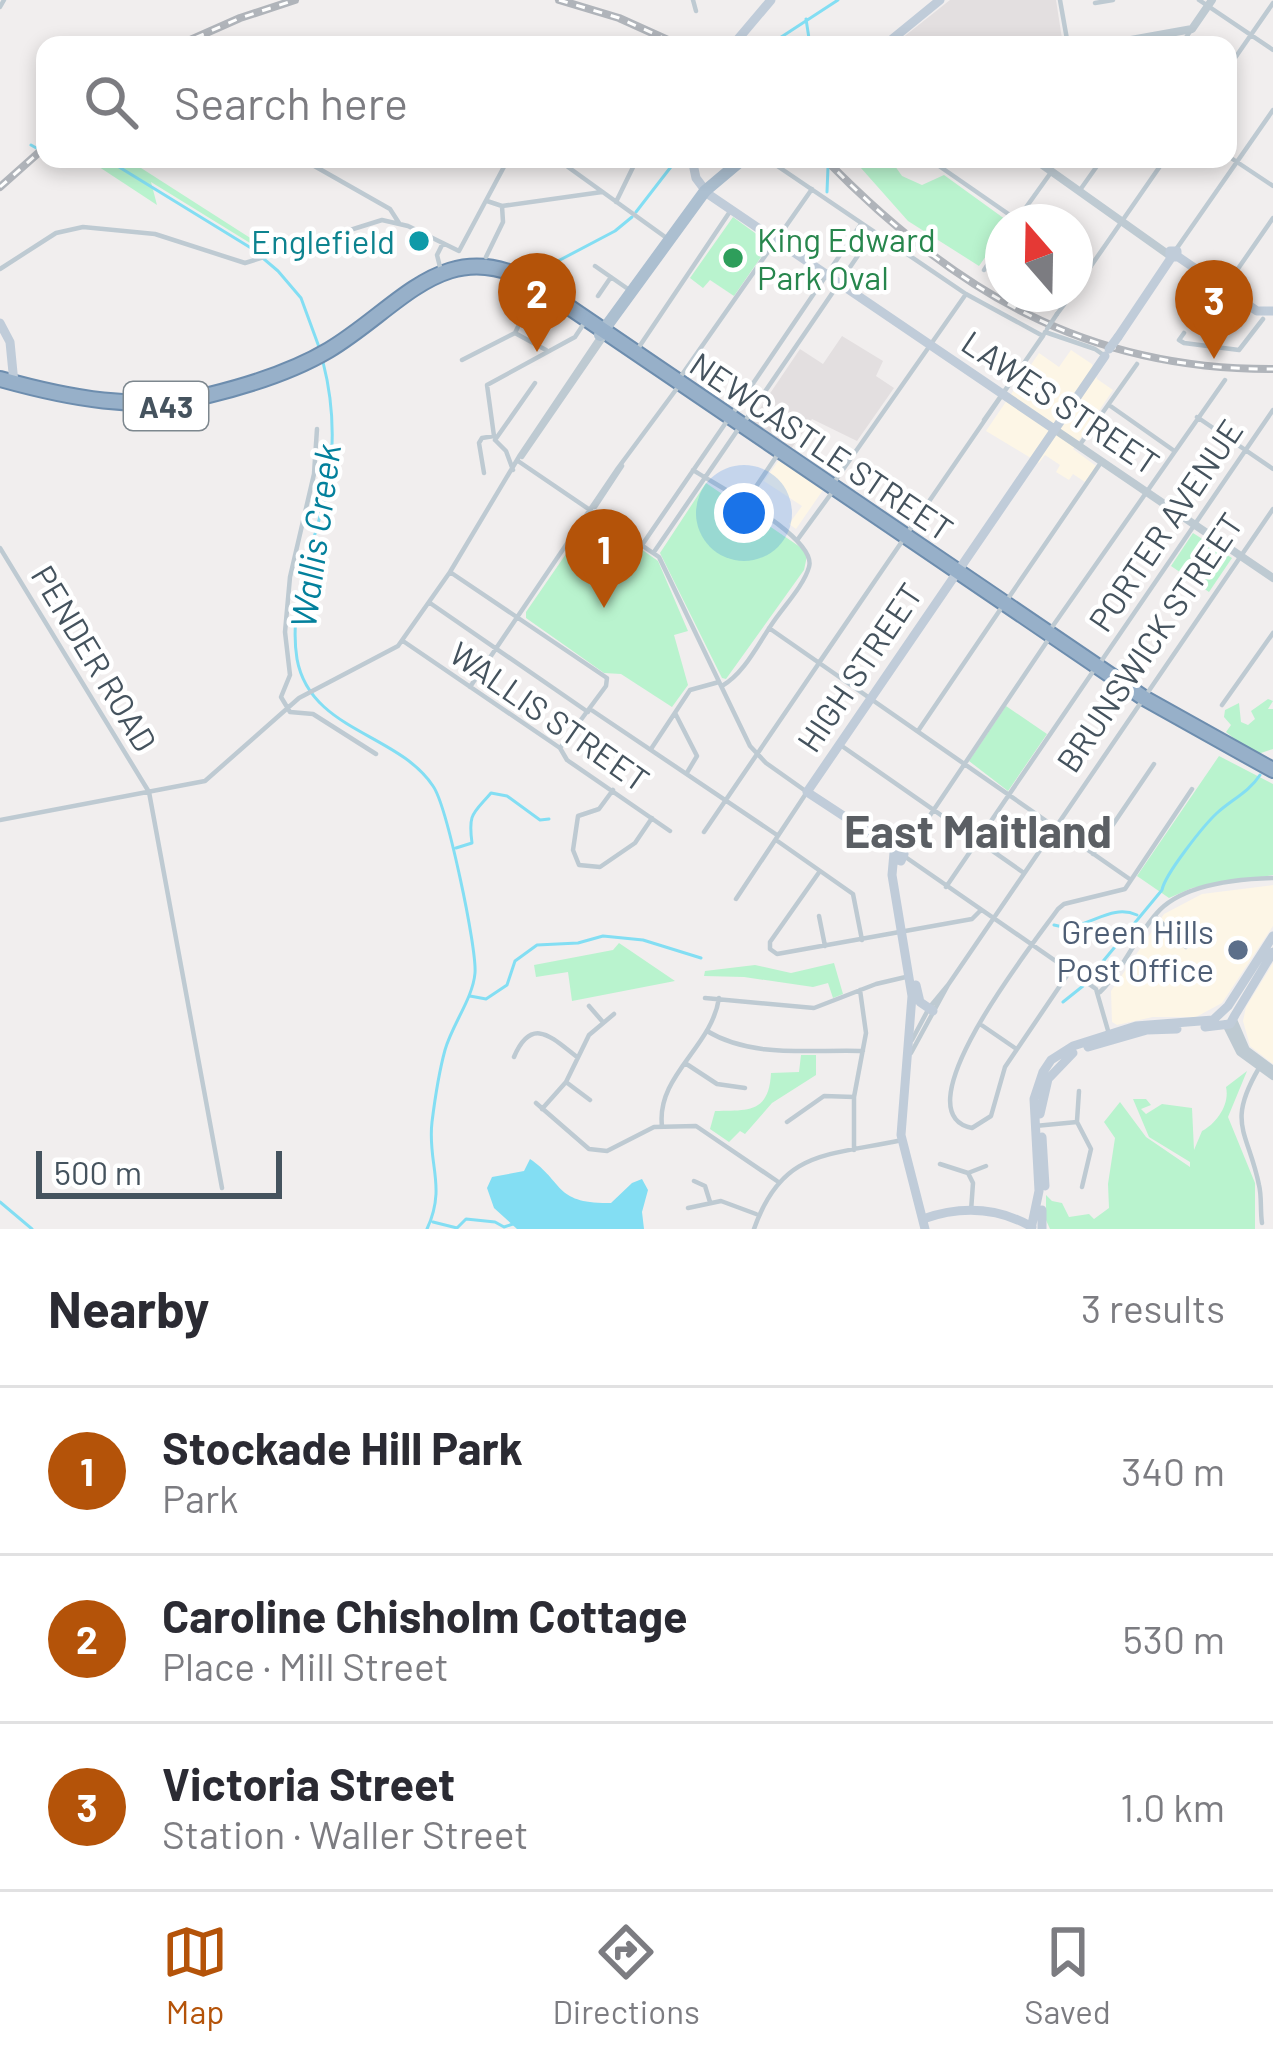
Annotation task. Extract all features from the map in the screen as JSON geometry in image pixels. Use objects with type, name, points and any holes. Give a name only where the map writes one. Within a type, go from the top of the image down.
[{"type":"highway","name":"NEWCASTLE STREET","points":[[442,275],[490,272],[537,288],[1142,700],[1273,774]]},
{"type":"highway","name":"A43","points":[[7,385],[88,400],[170,401],[245,385],[313,362],[442,275]]},
{"type":"highway","name":"NEWCASTLE STREET","points":[[537,288],[583,325],[636,352],[678,384]]},
{"type":"highway","name":"NEWCASTLE STREET","points":[[735,422],[833,488]]},
{"type":"main road","points":[[742,36],[771,0]]},
{"type":"main road","points":[[896,36],[940,0]]},
{"type":"main road","points":[[695,168],[703,189]]},
{"type":"main road","points":[[604,334],[703,189],[728,168]]},
{"type":"main road","name":"LAWES STREET","points":[[703,189],[1054,429]]},
{"type":"main road","points":[[1173,254],[1266,314]]},
{"type":"main road","name":"HIGH STREET","points":[[807,792],[1173,254]]},
{"type":"main road","points":[[0,323],[10,342],[7,385]]},
{"type":"main road","points":[[0,334],[7,385]]},
{"type":"main road","points":[[807,792],[898,857],[912,1005],[904,1067]]},
{"type":"main road","points":[[1228,1018],[1273,936]]},
{"type":"main road","points":[[1034,1229],[1042,1210],[1045,1174],[1034,1099],[1042,1072],[1073,1046],[1228,1018],[1273,952]]},
{"type":"main road","points":[[910,976],[920,1002],[930,1011]]},
{"type":"main road","points":[[912,1005],[930,1011]]},
{"type":"main road","name":"BRUNSWICK STREET","points":[[904,1067],[902,1140],[924,1224]]},
{"type":"main road","points":[[1034,1229],[1038,1126]]},
{"type":"main road","points":[[1000,1219],[1029,1208],[1039,1181]]},
{"type":"main road","points":[[924,1224],[971,1212],[1034,1229]]},
{"type":"street","points":[[0,8],[4,0]]},
{"type":"street","points":[[693,0],[696,11]]},
{"type":"street","points":[[1060,0],[1066,36]]},
{"type":"street","points":[[1095,3],[1113,0]]},
{"type":"street","points":[[1186,36],[1206,2],[1273,50]]},
{"type":"street","points":[[1237,55],[1273,3]]},
{"type":"street","points":[[1152,36],[1192,29]]},
{"type":"street","name":"HIGH STREET","points":[[1237,162],[1273,110]]},
{"type":"street","points":[[1237,162],[1273,186]]},
{"type":"street","points":[[318,168],[390,208],[399,223]]},
{"type":"street","points":[[0,269],[56,233],[83,227],[155,234],[236,262],[254,262],[372,221],[399,223],[460,251],[504,168]]},
{"type":"street","points":[[569,168],[669,239]]},
{"type":"street","points":[[616,202],[633,168]]},
{"type":"street","points":[[780,168],[966,294],[1045,333],[1107,353]]},
{"type":"street","points":[[942,168],[993,204]]},
{"type":"street","points":[[1048,168],[1173,254]]},
{"type":"street","points":[[1081,190],[1096,168]]},
{"type":"street","points":[[1093,263],[1159,168]]},
{"type":"street","name":"HIGH STREET","points":[[1173,254],[1233,168]]},
{"type":"street","points":[[1029,204],[1052,171]]},
{"type":"street","points":[[470,687],[812,189]]},
{"type":"street","points":[[487,201],[502,206],[602,192]]},
{"type":"street","points":[[486,257],[503,222],[502,206]]},
{"type":"street","points":[[636,352],[731,210]]},
{"type":"street","points":[[1225,289],[1273,218]]},
{"type":"street","points":[[654,553],[705,478],[735,422],[742,398],[861,224]]},
{"type":"street","points":[[642,545],[693,470],[754,406],[874,232]]},
{"type":"street","points":[[442,242],[437,256],[442,275]]},
{"type":"street","points":[[595,266],[632,292]]},
{"type":"street","points":[[598,296],[610,277]]},
{"type":"street","points":[[462,360],[514,333],[537,288]]},
{"type":"street","points":[[799,538],[966,294]]},
{"type":"street","points":[[807,304],[819,312]]},
{"type":"street","points":[[704,832],[1058,312]]},
{"type":"street","points":[[1184,333],[1179,340],[1184,343],[1238,350],[1245,347],[1266,314],[1273,323]]},
{"type":"street","points":[[513,470],[495,438],[487,385],[575,337],[583,325]]},
{"type":"street","points":[[514,333],[547,352]]},
{"type":"street","points":[[0,820],[205,781],[299,698],[403,641],[604,334]]},
{"type":"street","points":[[783,339],[795,347]]},
{"type":"street","points":[[1079,446],[1137,364]]},
{"type":"street","points":[[1110,1037],[1100,992],[898,857],[1225,380]]},
{"type":"street","points":[[495,438],[535,383]]},
{"type":"street","points":[[742,398],[754,406]]},
{"type":"street","points":[[1109,405],[1174,451]]},
{"type":"street","name":"PORTER AVENUE","points":[[946,887],[1273,410]]},
{"type":"street","points":[[1197,417],[1273,469]]},
{"type":"street","points":[[317,429],[314,474],[290,577],[285,632],[290,675],[281,698],[286,708],[313,714],[376,754]]},
{"type":"street","name":"LAWES STREET","points":[[1054,429],[1273,578]]},
{"type":"street","points":[[484,472],[479,443],[482,438],[495,438]]},
{"type":"street","points":[[506,451],[663,563],[757,755],[807,792]]},
{"type":"street","points":[[745,503],[778,454]]},
{"type":"street","points":[[918,732],[1102,461]]},
{"type":"street","points":[[513,470],[527,467]]},
{"type":"street","points":[[651,749],[690,690],[732,680],[808,570],[809,552],[799,538],[693,470]]},
{"type":"street","name":"BRUNSWICK STREET","points":[[906,1052],[1273,509]]},
{"type":"street","name":"PENDER ROAD","points":[[0,548],[149,792]]},
{"type":"street","points":[[450,572],[607,678],[606,686],[560,748]]},
{"type":"street","points":[[429,602],[687,772],[853,893],[862,940]]},
{"type":"street","points":[[769,628],[1131,880]]},
{"type":"street","points":[[1222,705],[1273,634]]},
{"type":"street","name":"WALLIS STREET","points":[[403,641],[560,748],[567,760],[670,831]]},
{"type":"street","points":[[675,713],[697,756],[687,772]]},
{"type":"street","points":[[839,744],[1024,873]]},
{"type":"street","points":[[1093,854],[1154,764]]},
{"type":"street","points":[[1070,971],[1003,1071],[988,1120],[972,1128],[957,1122],[949,1099],[963,1048],[1061,905],[1121,892],[1192,789]]},
{"type":"street","points":[[613,790],[599,809],[578,816],[573,850],[579,865],[600,867],[634,843],[652,818]]},
{"type":"street","points":[[149,792],[222,1188]]},
{"type":"street","name":"HIGH STREET","points":[[736,898],[807,792]]},
{"type":"street","points":[[820,871],[770,949],[783,954],[862,940],[972,919],[981,910]]},
{"type":"street","points":[[1100,992],[1155,915],[1172,900],[1192,890],[1273,878]]},
{"type":"street","points":[[1155,915],[1186,947]]},
{"type":"street","points":[[819,916],[825,946]]},
{"type":"street","points":[[705,998],[814,1008],[910,976]]},
{"type":"street","points":[[854,1150],[854,1097],[866,1023],[860,990]]},
{"type":"street","points":[[662,1126],[662,1099],[716,1017],[719,998]]},
{"type":"street","points":[[589,1006],[602,1021]]},
{"type":"street","name":"BRUNSWICK STREET","points":[[904,1067],[930,1011]]},
{"type":"street","points":[[614,1014],[602,1021],[566,1082],[539,1106],[589,1149],[607,1150],[662,1126],[696,1126],[777,1181]]},
{"type":"street","points":[[1228,1018],[1246,1051],[1273,1073]]},
{"type":"street","points":[[980,1024],[1017,1049]]},
{"type":"street","points":[[707,1030],[733,1042],[805,1054],[863,1052]]},
{"type":"street","points":[[514,1057],[530,1034],[538,1032],[577,1057]]},
{"type":"street","points":[[686,1064],[716,1087],[745,1088]]},
{"type":"street","points":[[1260,1065],[1243,1100],[1241,1124],[1258,1181],[1262,1222]]},
{"type":"street","points":[[566,1082],[590,1100]]},
{"type":"street","points":[[1079,1091],[1077,1122],[1091,1149],[1082,1187]]},
{"type":"street","points":[[787,1122],[824,1096],[854,1097]]},
{"type":"street","points":[[1038,1126],[1077,1122]]},
{"type":"street","points":[[754,1229],[777,1181],[800,1164],[902,1140]]},
{"type":"street","points":[[940,1164],[968,1173],[986,1166]]},
{"type":"street","points":[[968,1173],[973,1183],[971,1212]]},
{"type":"street","points":[[694,1181],[705,1186],[710,1202]]},
{"type":"street","points":[[688,1208],[727,1202],[759,1215]]},
{"type":"shaded area","points":[[950,0],[1056,0],[1062,36],[905,36]]},
{"type":"shaded area","points":[[842,336],[883,361],[876,376],[894,388],[857,441],[812,419],[791,449],[750,423],[800,349],[823,364]]},
{"type":"shaded area","points":[[1071,350],[1092,364],[1097,379],[1113,390],[1073,449],[1096,466],[1085,482],[1073,474],[1069,480],[1056,472],[1060,465],[1045,455],[1039,463],[986,431],[1039,353],[1059,367]]},
{"type":"shaded area","points":[[779,460],[823,490],[796,529],[789,524],[802,506],[764,481]]},
{"type":"shaded area","points":[[1273,885],[1273,926],[1222,1003],[1196,1017],[1112,1022],[1111,991],[1164,914],[1202,894]]},
{"type":"shaded area","points":[[1273,963],[1273,1064],[1250,1046],[1243,1021],[1246,1007]]},
{"type":"green space","points":[[101,168],[141,168],[255,241],[250,243],[151,182],[157,205]]},
{"type":"green space","points":[[861,168],[896,168],[922,185],[944,175],[985,205],[985,258],[979,266],[908,221]]},
{"type":"green space","points":[[733,217],[770,244],[734,296],[710,280],[703,288],[690,278]]},
{"type":"green space","points":[[706,483],[807,556],[804,570],[726,679],[660,553]]},
{"type":"green space","points":[[597,518],[658,561],[688,631],[674,635],[688,685],[672,707],[621,674],[604,673],[526,618],[590,519]]},
{"type":"green space","points":[[1193,533],[1232,558],[1209,592],[1171,566]]},
{"type":"green space","points":[[1268,699],[1273,701],[1268,709],[1273,709],[1273,749],[1255,755],[1226,732],[1231,725],[1225,710],[1239,703],[1241,722],[1248,725],[1255,719],[1251,711]]},
{"type":"green space","points":[[1006,706],[1047,734],[1008,791],[969,761]]},
{"type":"green space","points":[[1219,756],[1273,784],[1273,875],[1192,888],[1169,898],[1137,876]]},
{"type":"green space","points":[[619,943],[675,981],[572,1001],[568,972],[536,977],[534,965],[613,950]]},
{"type":"green space","points":[[834,963],[843,994],[833,998],[828,983],[813,987],[704,976],[705,971],[755,965],[791,973]]},
{"type":"green space","points":[[801,1055],[816,1055],[816,1075],[772,1103],[745,1134],[740,1131],[729,1142],[710,1129],[715,1111],[761,1103],[771,1073],[799,1072]]},
{"type":"green space","points":[[1247,1071],[1228,1117],[1255,1183],[1255,1229],[1050,1229],[1046,1195],[1062,1203],[1069,1217],[1089,1214],[1094,1219],[1109,1208],[1115,1138],[1104,1122],[1120,1102],[1146,1137],[1190,1167],[1190,1162],[1149,1137],[1133,1099],[1146,1099],[1151,1105],[1141,1109],[1146,1114],[1162,1104],[1192,1108],[1194,1150],[1202,1131],[1221,1112],[1226,1087]]},
{"type":"water","points":[[530,1159],[579,1200],[611,1203],[642,1179],[648,1190],[642,1212],[644,1229],[517,1229],[494,1208],[487,1188],[492,1177],[524,1171]]},
{"type":"waterway","points":[[783,36],[838,0]]},
{"type":"waterway","points":[[806,19],[809,36]]},
{"type":"waterway","name":"Wallis Creek","points":[[31,145],[36,148]]},
{"type":"waterway","name":"Wallis Creek","points":[[121,168],[251,248],[278,271],[301,298],[319,347]]},
{"type":"waterway","points":[[636,212],[670,168]]},
{"type":"waterway","points":[[827,192],[828,168]]},
{"type":"waterway","points":[[539,271],[632,217]]},
{"type":"waterway","name":"Wallis Creek","points":[[323,362],[331,411],[331,462],[301,584],[297,659],[305,683],[319,702],[399,754],[433,786],[453,847],[474,959],[473,982],[448,1041],[437,1085],[431,1137],[436,1200],[427,1229]]},
{"type":"waterway","points":[[1090,977],[1162,890],[1203,828],[1260,775]]},
{"type":"waterway","points":[[456,848],[472,843],[473,815],[491,793],[507,796],[540,820],[549,819]]},
{"type":"waterway","points":[[1054,925],[1076,925],[1116,912],[1137,915]]},
{"type":"waterway","points":[[470,996],[486,999],[507,985],[515,961],[537,945],[603,936],[643,940],[701,958]]},
{"type":"waterway","points":[[1063,1002],[1083,986]]},
{"type":"waterway","name":"Wallis Creek","points":[[0,1202],[32,1229]]},
{"type":"waterway","points":[[433,1222],[457,1228],[466,1219],[504,1227],[513,1224]]},
{"type":"railway","points":[[199,36],[295,0]]},
{"type":"railway","points":[[559,0],[659,36]]},
{"type":"railway","points":[[0,187],[36,155]]},
{"type":"railway","points":[[834,168],[922,247],[1026,314],[1082,338],[1142,355],[1205,366],[1273,369]]},
{"type":"place","name":"Englefield","points":[[419,241]]},
{"type":"place","name":"King Edward Park Oval","points":[[733,258]]},
{"type":"place","name":"Caroline Chisholm Cottage","points":[[537,352]]},
{"type":"place","name":"Victoria Street","points":[[1214,359]]},
{"type":"place","name":"Stockade Hill Park","points":[[604,608]]},
{"type":"place","name":"Green Hills Post Office","points":[[1238,950]]},
{"type":"district","name":"East Maitland","points":[[978,830]]}]
